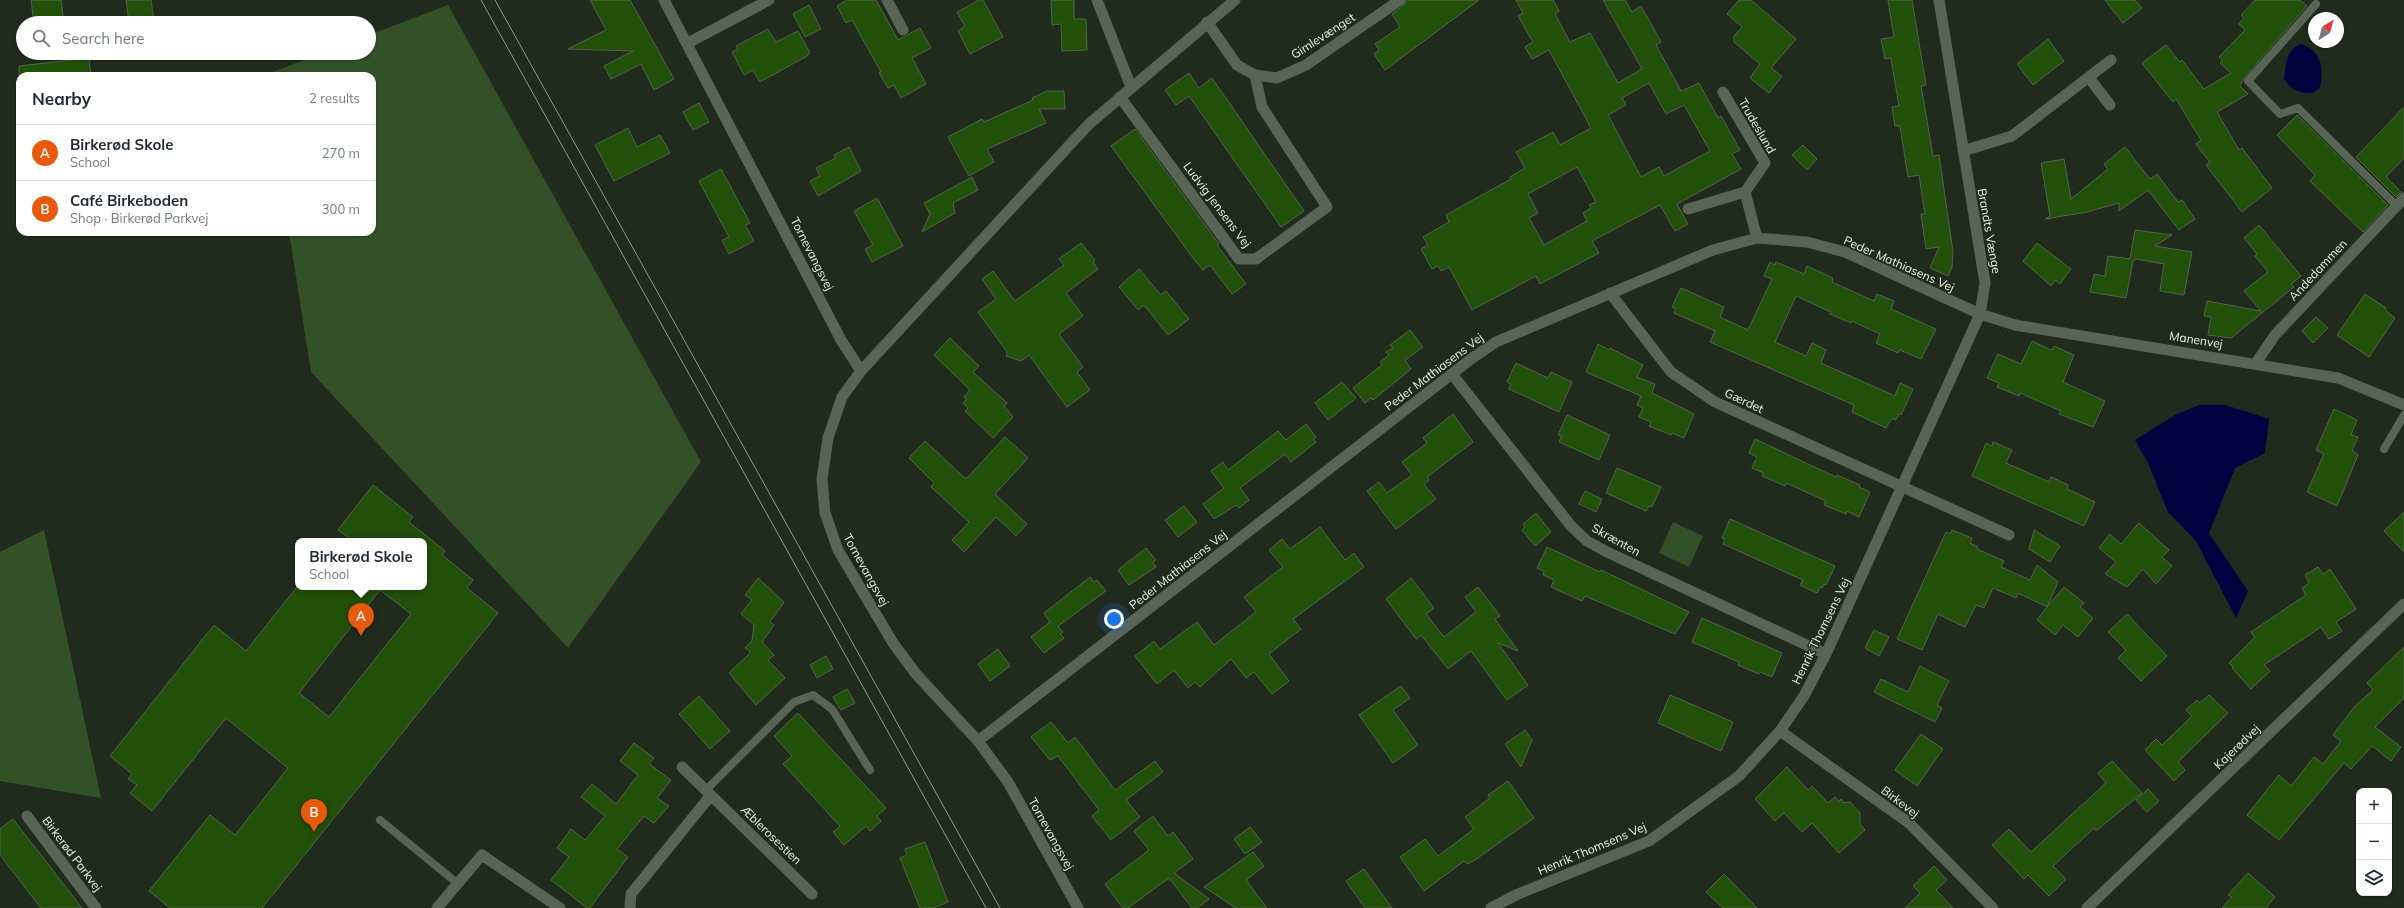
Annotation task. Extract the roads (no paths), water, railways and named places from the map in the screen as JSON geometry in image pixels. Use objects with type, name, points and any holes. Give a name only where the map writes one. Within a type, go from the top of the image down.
[{"type":"street","name":"Tornevangsvej","points":[[664,0],[688,43],[841,340],[861,371],[842,397],[828,438],[822,479],[825,513],[838,550],[893,643],[916,674],[978,741],[1008,782],[1078,908]]},
{"type":"street","points":[[688,43],[769,0]]},
{"type":"street","points":[[887,0],[903,30]]},
{"type":"street","points":[[1097,0],[1131,87]]},
{"type":"street","points":[[861,371],[1089,124],[1207,22],[1235,0]]},
{"type":"street","name":"Gimlevænget","points":[[1207,22],[1237,65],[1256,75],[1277,78],[1306,65],[1400,0]]},
{"type":"street","name":"Brandts Vænge","points":[[1938,0],[1985,282],[1980,314]]},
{"type":"street","points":[[1962,151],[2012,136],[2111,60]]},
{"type":"street","name":"Ludvig Jensens Vej","points":[[1120,97],[1238,259],[1256,260],[1327,207],[1262,107],[1256,75]]},
{"type":"street","points":[[2089,78],[2110,105]]},
{"type":"street","name":"Trudeslund","points":[[1723,92],[1764,163],[1745,192]]},
{"type":"street","points":[[1688,209],[1745,192],[1757,238]]},
{"type":"street","name":"Andedammen","points":[[2256,363],[2275,335],[2400,202]]},
{"type":"street","name":"Peder Mathiasens Vej","points":[[978,741],[1452,374],[1496,342],[1610,293],[1713,250],[1757,238],[1807,242],[1844,252],[1980,314]]},
{"type":"street","name":"Gærdet","points":[[1610,293],[1671,372],[1692,388],[1714,402],[1902,487]]},
{"type":"street","name":"Manenvej","points":[[1980,314],[2015,325],[2256,363],[2338,378],[2404,405]]},
{"type":"street","name":"Henrik Thomsens Vej","points":[[1491,908],[1518,894],[1649,841],[1739,776],[1780,731],[1804,696],[1826,654],[1980,314]]},
{"type":"street","name":"Skrænten","points":[[1452,374],[1571,526],[1587,541],[1607,552],[1826,654]]},
{"type":"street","points":[[1902,487],[2009,535]]},
{"type":"street","name":"Kajerødvej","points":[[2087,908],[2404,604]]},
{"type":"street","name":"Birkevej","points":[[1780,731],[1908,824],[1993,908]]},
{"type":"street","name":"Æblerosestien","points":[[682,767],[812,894]]},
{"type":"street","points":[[630,908],[631,894],[708,793]]},
{"type":"street","name":"Birkerød Parkvej","points":[[27,816],[96,908]]},
{"type":"street","points":[[437,908],[482,855],[560,908]]},
{"type":"lane","points":[[2316,4],[2248,81],[2280,114],[2298,108],[2400,202]]},
{"type":"lane","points":[[2384,449],[2404,415]]},
{"type":"lane","points":[[708,793],[794,702],[813,695],[832,709],[870,770]]},
{"type":"lane","points":[[380,820],[457,883]]},
{"type":"tram line","points":[[481,0],[986,908]]},
{"type":"tram line","points":[[495,0],[1000,908]]},
{"type":"place","name":"Birkerød Skole","points":[[361,636]]},
{"type":"place","name":"Café Birkeboden","points":[[314,832]]}]
